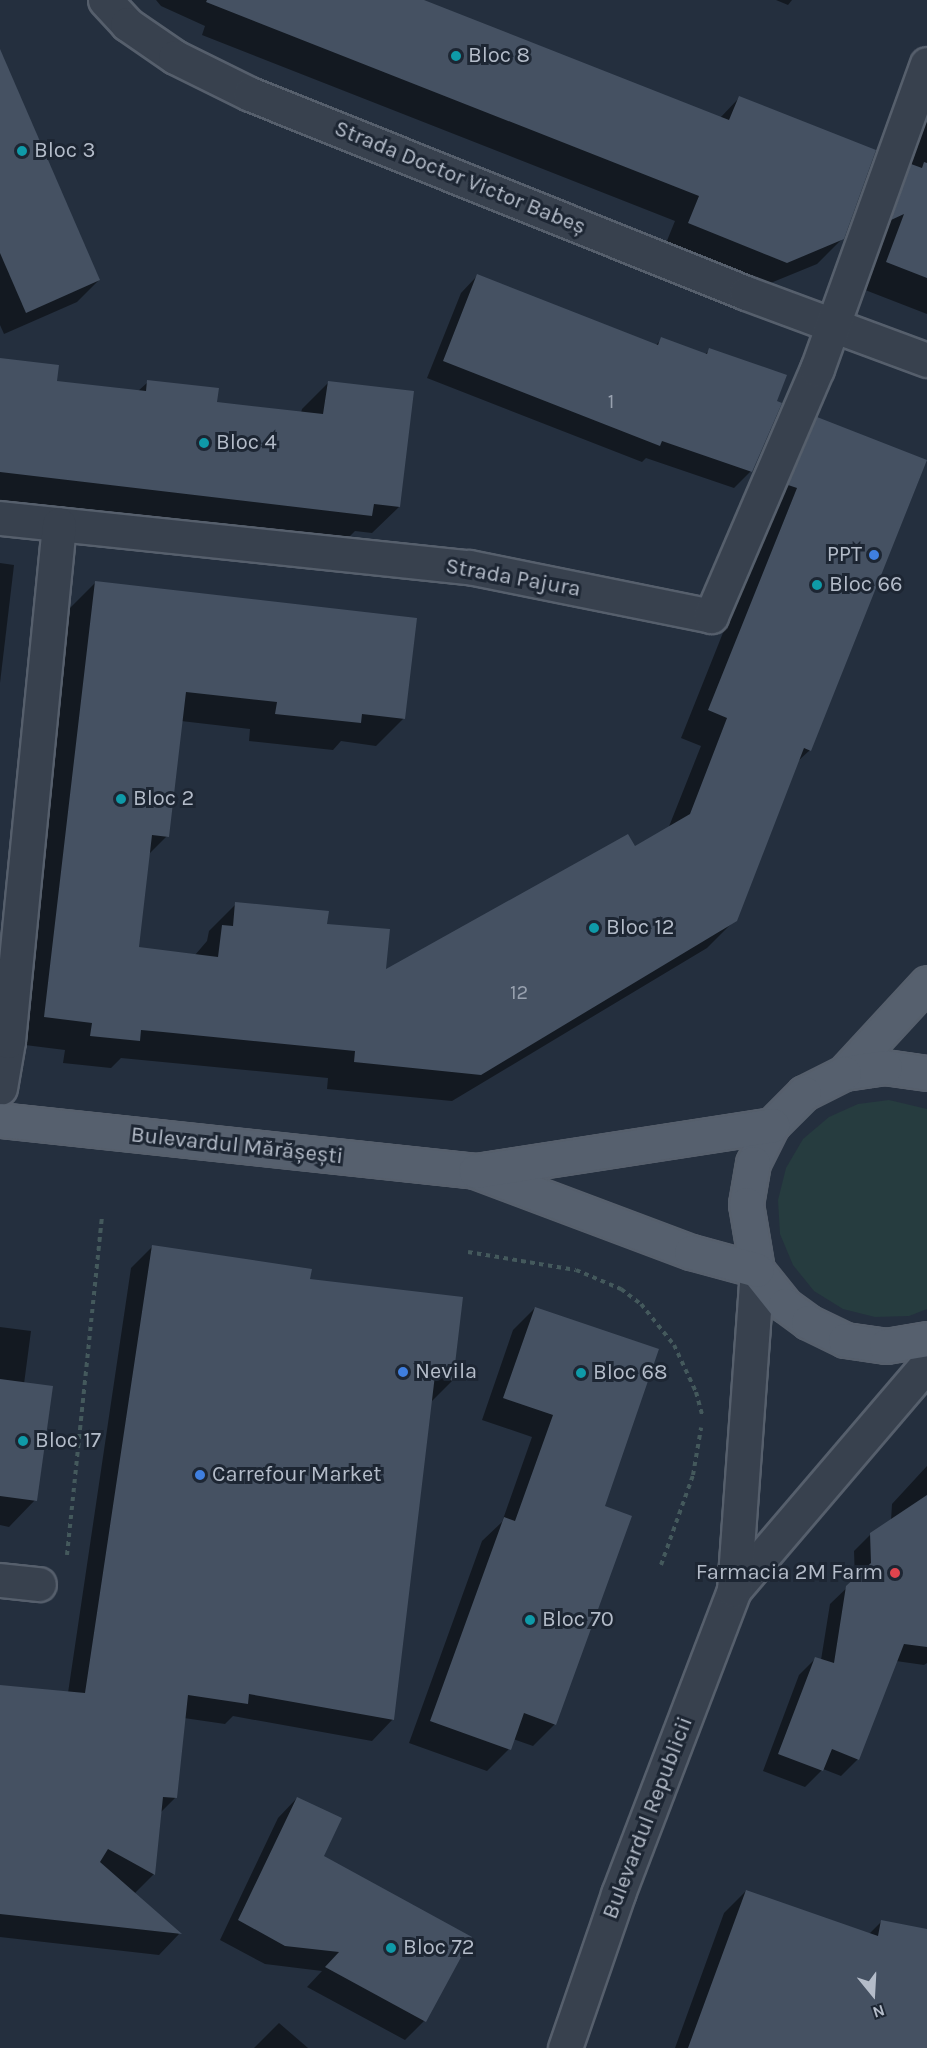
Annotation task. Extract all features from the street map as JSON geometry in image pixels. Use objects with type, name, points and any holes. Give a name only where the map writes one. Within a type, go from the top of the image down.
[{"type":"main road","points":[[844,1073],[927,983]]},
{"type":"main road","points":[[927,1073],[885,1066],[844,1073],[804,1093],[772,1125],[753,1162],[746,1204],[757,1270],[785,1305],[808,1322],[845,1340],[886,1346],[927,1339]]},
{"type":"main road","name":"Bulevardul Mărășești","points":[[0,1120],[475,1171],[691,1252],[757,1270]]},
{"type":"main road","name":"Bulevardul Mărășești","points":[[475,1171],[772,1125]]},
{"type":"street","name":"Strada Doctor Victor Babeș","points":[[105,0],[127,24],[175,57],[250,94],[832,325],[927,360]]},
{"type":"street","points":[[832,325],[927,64]]},
{"type":"street","name":"Strada Pajura","points":[[0,518],[469,567],[711,616],[817,369],[832,325]]},
{"type":"street","points":[[0,1088],[8,1041],[59,525]]},
{"type":"street","name":"Bulevardul Republicii","points":[[565,2048],[618,1894],[734,1590],[757,1270]]},
{"type":"street","name":"Bulevardul Republicii","points":[[734,1590],[927,1364]]},
{"type":"street","points":[[0,1580],[39,1584]]},
{"type":"path","points":[[39,1584],[56,1577],[66,1560],[71,1531],[102,1216]]},
{"type":"path","points":[[468,1252],[576,1270],[597,1277],[621,1289],[641,1304],[674,1345],[702,1412],[693,1475],[661,1565]]},
{"type":"green space","points":[[889,1100],[927,1109],[927,1309],[909,1316],[875,1317],[843,1309],[814,1291],[793,1265],[780,1234],[778,1200],[786,1168],[803,1139],[829,1117],[858,1104]]},
{"type":"building","points":[[207,0],[424,0],[729,120],[739,96],[876,150],[844,239],[787,263],[688,223],[699,196],[206,2]]},
{"type":"building","name":"Bloc 3","points":[[0,49],[100,280],[26,313],[0,253]]},
{"type":"building","points":[[924,162],[927,163],[927,278],[886,262],[904,214],[891,220],[911,164],[922,168]]},
{"type":"building","points":[[477,274],[658,345],[661,337],[707,354],[709,348],[787,375],[777,401],[782,403],[752,472],[662,441],[660,446],[443,361]]},
{"type":"building","name":"Bloc 4","points":[[0,358],[59,365],[57,381],[146,391],[147,380],[219,388],[217,402],[323,414],[328,381],[414,391],[400,507],[374,504],[372,516],[0,472]]},
{"type":"building","points":[[817,417],[927,460],[811,751],[804,748],[737,921],[481,1075],[354,1062],[355,1051],[141,1030],[140,1041],[90,1036],[92,1023],[44,1017],[95,581],[417,618],[405,719],[362,714],[361,723],[275,714],[277,702],[186,692],[169,837],[152,835],[139,947],[218,957],[222,925],[233,926],[235,902],[329,911],[327,924],[390,929],[386,969],[628,834],[635,846],[690,814],[727,718],[708,710],[797,488],[788,485]]},
{"type":"building","points":[[152,1245],[312,1269],[310,1279],[463,1297],[453,1381],[435,1375],[394,1720],[249,1694],[248,1704],[188,1695],[177,1798],[163,1797],[155,1875],[108,1849],[100,1862],[182,1934],[0,1914],[0,1685],[85,1693]]},
{"type":"building","name":"Bloc 70","points":[[535,1307],[659,1349],[605,1506],[632,1516],[556,1725],[524,1713],[511,1750],[430,1721],[504,1517],[515,1521],[553,1415],[503,1398]]},
{"type":"building","name":"Bloc 17","points":[[0,1379],[53,1386],[37,1501],[0,1496]]},
{"type":"building","points":[[927,1495],[927,1647],[904,1644],[859,1760],[832,1749],[823,1771],[778,1754],[815,1657],[834,1663],[846,1586],[871,1563],[870,1533]]},
{"type":"building","points":[[297,1797],[342,1818],[324,1856],[472,1937],[426,2022],[325,1967],[339,1952],[285,1946],[238,1920]]},
{"type":"building","points":[[746,1890],[878,1936],[881,1920],[927,1929],[927,2048],[688,2048]]},
{"type":"place","name":"Bloc 8","points":[[456,56]]},
{"type":"place","name":"Bloc 3","points":[[22,151]]},
{"type":"place","name":"Bloc 4","points":[[204,443]]},
{"type":"place","name":"PPT","points":[[874,555]]},
{"type":"place","name":"Bloc 66","points":[[817,585]]},
{"type":"place","name":"Bloc 2","points":[[121,799]]},
{"type":"place","name":"Bloc 12","points":[[594,928]]},
{"type":"place","name":"Nevila","points":[[403,1372]]},
{"type":"place","name":"Bloc 68","points":[[581,1373]]},
{"type":"place","name":"Bloc 17","points":[[23,1441]]},
{"type":"place","name":"Carrefour Market","points":[[200,1475]]},
{"type":"place","name":"Farmacia 2M Farm","points":[[895,1573]]},
{"type":"place","name":"Bloc 70","points":[[530,1620]]},
{"type":"place","name":"Bloc 72","points":[[391,1948]]}]
